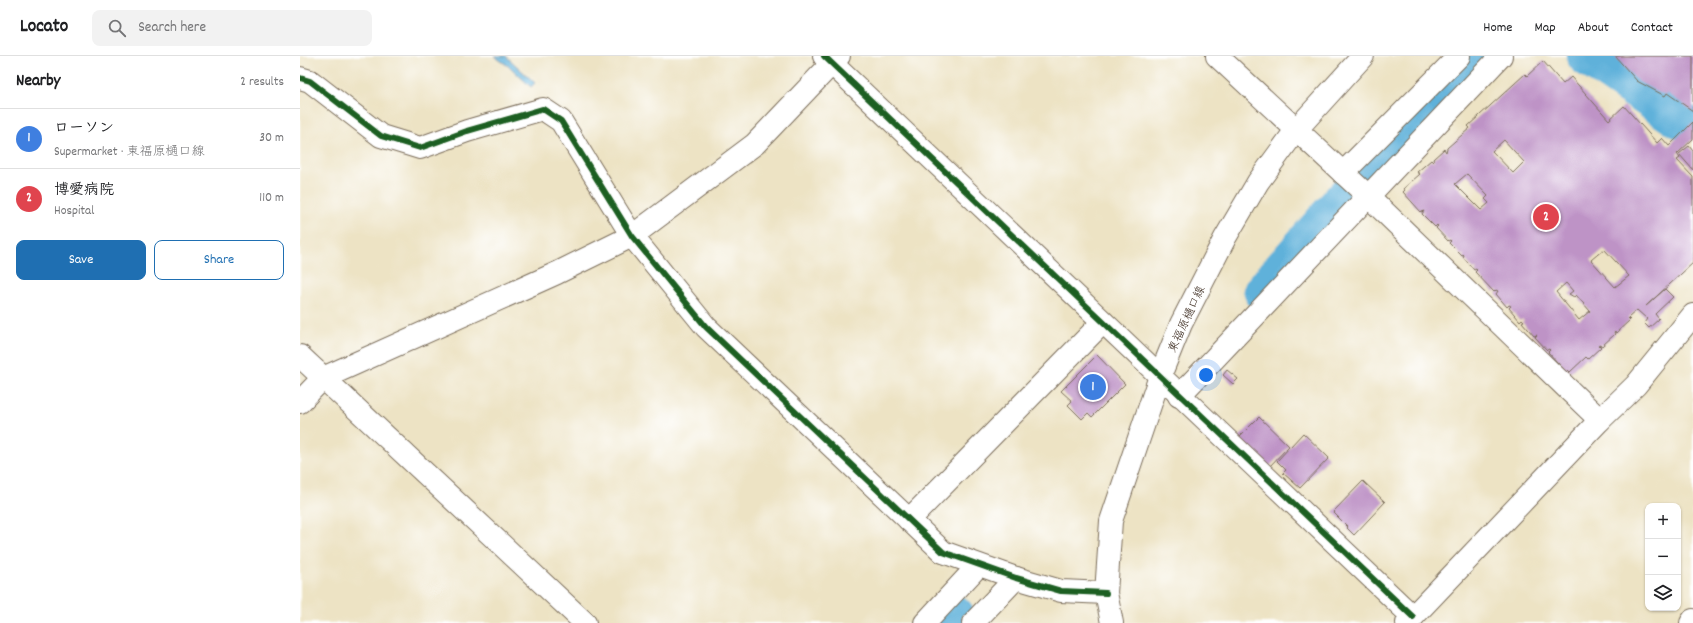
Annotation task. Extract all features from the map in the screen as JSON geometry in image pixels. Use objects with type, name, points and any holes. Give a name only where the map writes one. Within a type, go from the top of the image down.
[{"type":"street","points":[[1217,56],[1367,195],[1600,420]]},
{"type":"street","name":"東福原樋口線","points":[[1112,623],[1106,593],[1111,521],[1160,376],[1181,324],[1225,238],[1258,182],[1296,130],[1363,56]]},
{"type":"street","points":[[1345,175],[1459,56]]},
{"type":"street","points":[[1179,396],[1367,195],[1500,56]]},
{"type":"street","points":[[300,402],[324,378],[557,273],[632,236],[754,144],[832,58],[1410,620],[1600,420],[1636,385],[1693,315]]},
{"type":"street","points":[[300,78],[310,81],[382,136],[420,148],[467,131],[543,108],[561,121],[632,236],[706,327],[943,552],[978,566],[1061,591],[1106,593]]},
{"type":"street","points":[[909,520],[1103,322]]},
{"type":"street","points":[[300,356],[585,623]]},
{"type":"street","points":[[925,623],[978,566]]},
{"type":"street","points":[[973,623],[1016,578]]},
{"type":"water","points":[[494,56],[506,56],[535,83],[531,87],[511,68]]},
{"type":"building","points":[[1615,56],[1693,56],[1693,111],[1667,93],[1665,96],[1637,81]]},
{"type":"building","points":[[1543,61],[1563,84],[1571,77],[1609,120],[1624,106],[1657,143],[1662,138],[1669,146],[1693,122],[1693,139],[1677,154],[1680,158],[1677,160],[1693,177],[1693,263],[1646,306],[1665,289],[1673,297],[1655,314],[1659,319],[1649,328],[1644,323],[1647,319],[1637,310],[1628,318],[1630,320],[1616,333],[1615,331],[1615,334],[1602,346],[1601,344],[1599,345],[1601,347],[1588,359],[1586,357],[1570,372],[1568,370],[1566,372],[1548,352],[1550,350],[1547,350],[1535,337],[1537,335],[1534,336],[1522,322],[1524,321],[1522,319],[1520,321],[1509,308],[1511,306],[1509,305],[1507,307],[1496,294],[1498,291],[1496,290],[1494,292],[1475,272],[1477,270],[1474,270],[1463,257],[1464,255],[1463,254],[1462,256],[1449,243],[1451,241],[1448,241],[1436,228],[1438,226],[1437,225],[1435,227],[1422,214],[1424,211],[1421,212],[1403,192],[1405,190],[1403,189],[1420,174],[1417,172],[1431,160],[1433,162],[1433,159],[1444,149],[1446,152],[1447,148],[1470,128],[1468,126],[1525,74],[1527,76]],"holes":[[[1504,140],[1524,162],[1513,173],[1492,151]],[[1467,174],[1488,196],[1485,199],[1489,203],[1481,210],[1455,184]],[[1604,249],[1629,276],[1615,287],[1591,260]],[[1566,283],[1573,291],[1569,294],[1574,297],[1576,295],[1590,311],[1579,320],[1556,292]]]},
{"type":"building","points":[[1689,146],[1693,151],[1693,170],[1679,154]]},
{"type":"building","points":[[1097,355],[1125,384],[1092,417],[1088,413],[1082,419],[1068,405],[1072,401],[1061,391]]},
{"type":"building","points":[[1227,370],[1238,379],[1233,384],[1223,375]]},
{"type":"building","points":[[1259,417],[1289,446],[1268,468],[1237,439]]},
{"type":"building","points":[[1303,433],[1329,458],[1300,488],[1283,473],[1286,470],[1277,461]]},
{"type":"building","points":[[1363,481],[1385,502],[1354,535],[1333,512]]},
{"type":"waterway","points":[[1263,291],[1374,164],[1477,56]]},
{"type":"waterway","points":[[1586,56],[1679,119]]},
{"type":"waterway","points":[[948,623],[955,615]]},
{"type":"cycle path","points":[[824,56],[1413,617]]},
{"type":"cycle path","points":[[300,78],[310,81],[381,136],[420,148],[467,131],[543,109],[561,121],[632,236],[706,327],[943,552],[1016,578],[1061,591],[1106,593]]},
{"type":"place","name":"博愛病院","points":[[1546,217]]},
{"type":"place","name":"ローソン","points":[[1093,387]]}]
